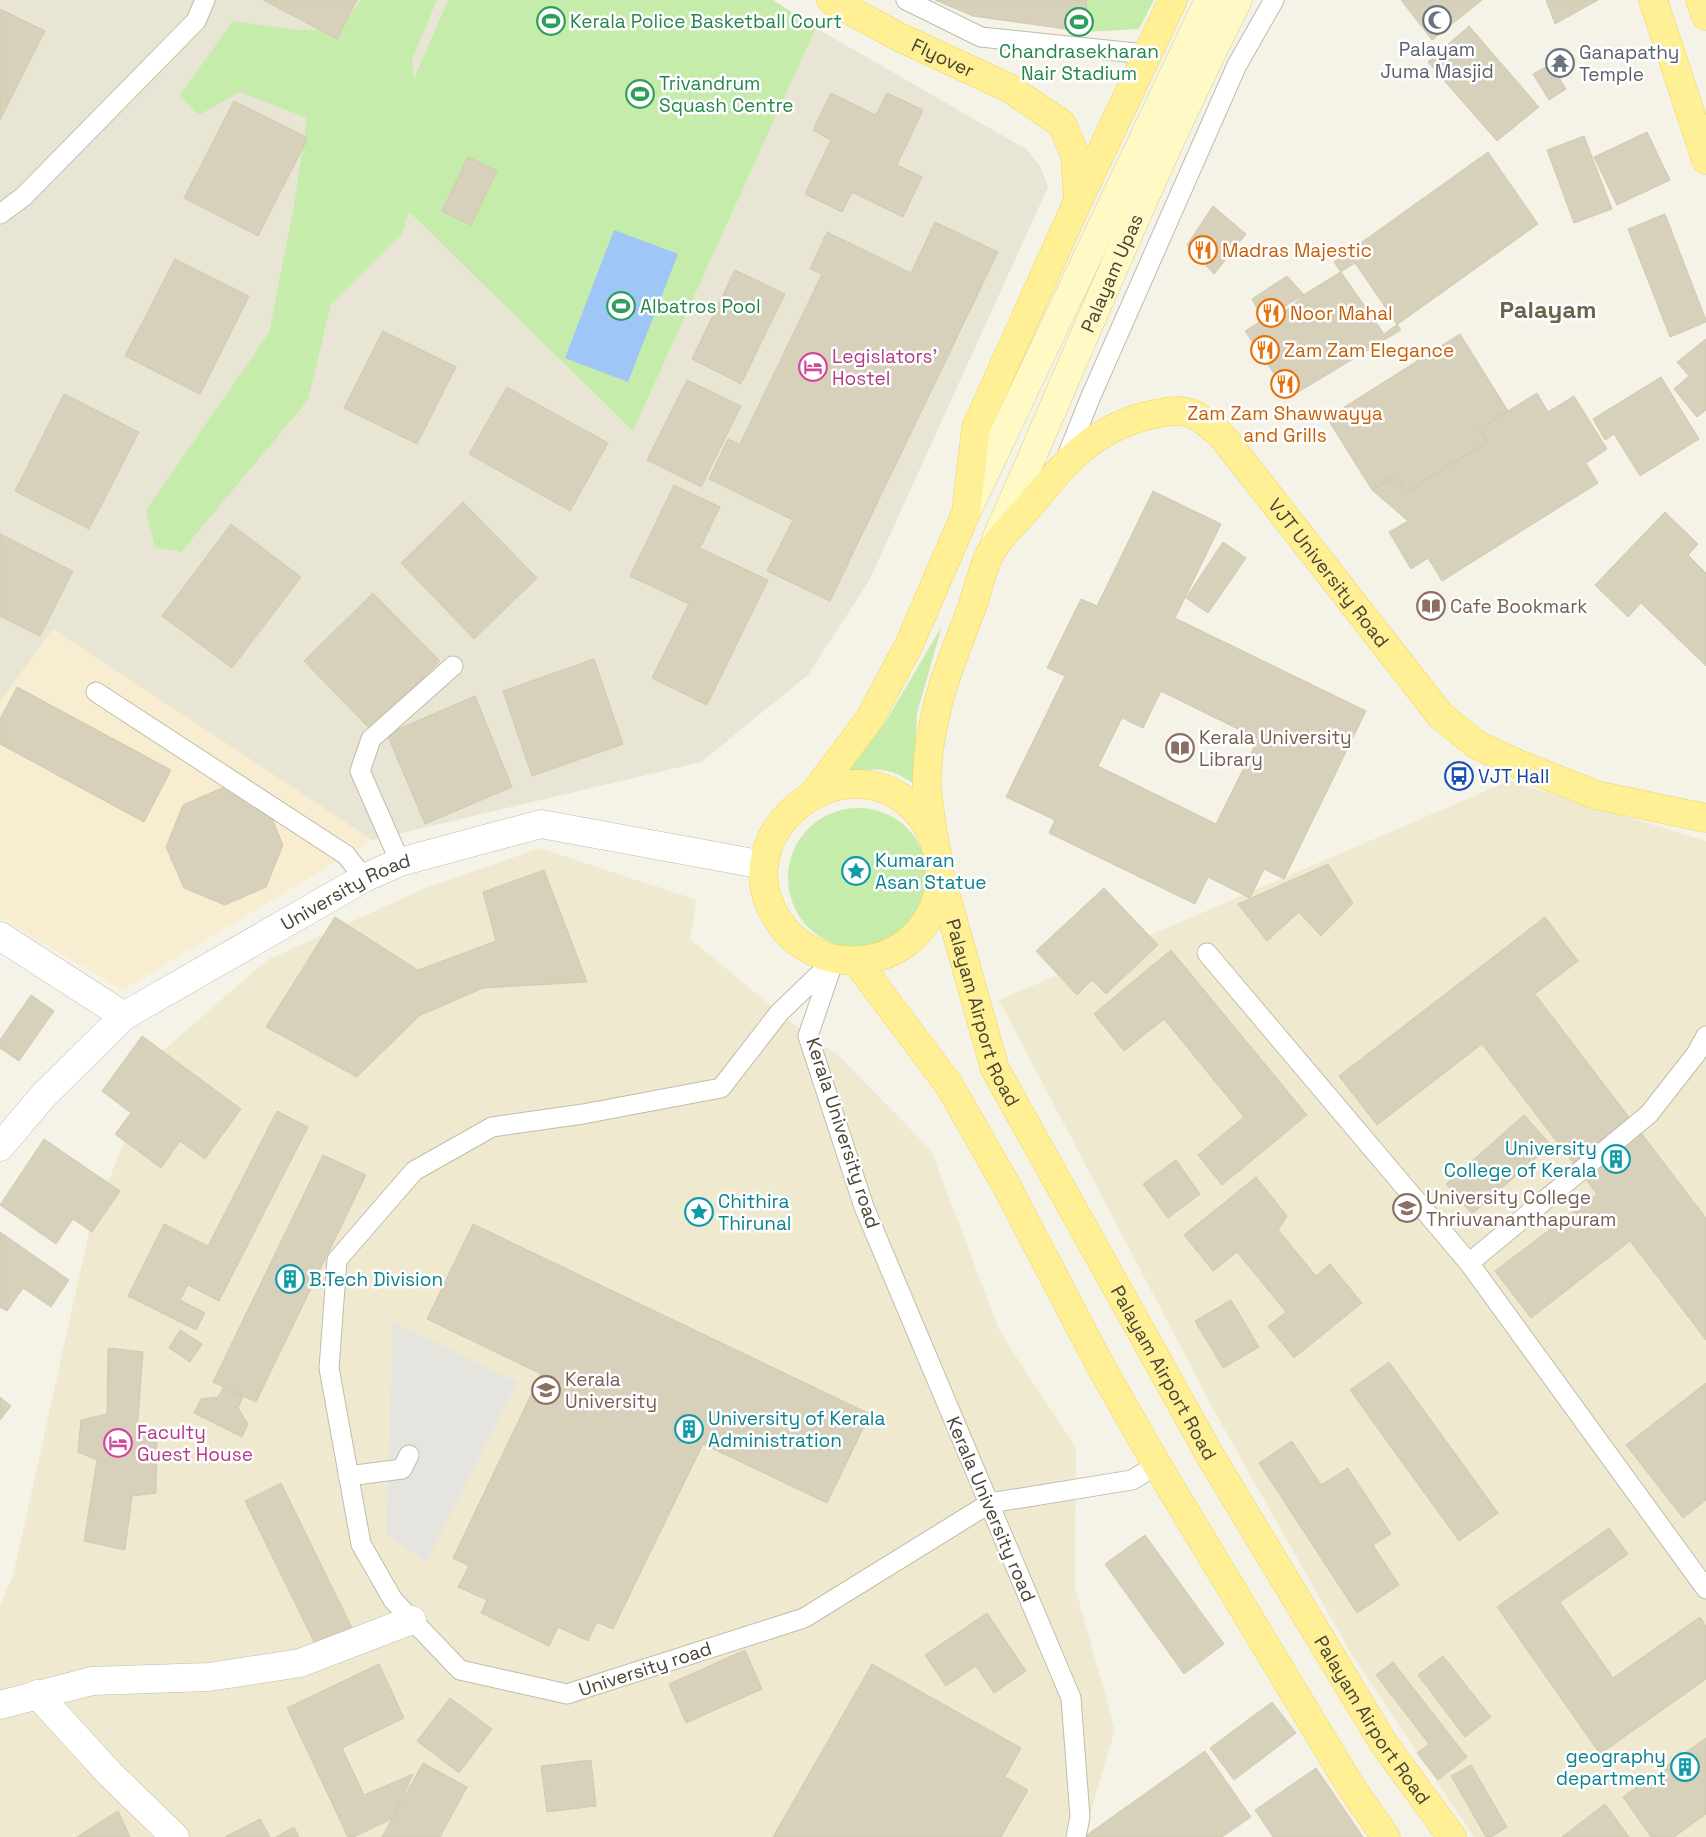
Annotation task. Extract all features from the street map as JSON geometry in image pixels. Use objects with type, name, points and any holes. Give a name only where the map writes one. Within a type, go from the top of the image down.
[{"type":"main road","name":"Flyover","points":[[831,0],[897,36],[1009,88],[1062,124],[1075,155],[1078,201]]},
{"type":"main road","points":[[812,796],[869,720],[908,647],[966,513],[976,428],[1078,201],[1173,0]]},
{"type":"main road","name":"Palayam Upas","points":[[966,513],[1209,0]]},
{"type":"main road","name":"Palayam Upas","points":[[992,550],[1096,306],[1205,64],[1238,0]]},
{"type":"main road","points":[[1653,0],[1706,160]]},
{"type":"main road","points":[[1700,0],[1706,16]]},
{"type":"main road","name":"VJT University Road","points":[[992,550],[1063,465],[1093,439],[1121,423],[1180,411],[1202,418],[1223,438],[1441,716],[1462,733],[1477,744],[1518,764],[1596,795],[1704,817]]},
{"type":"main road","points":[[934,839],[927,786],[928,761],[937,706],[992,550]]},
{"type":"main road","points":[[842,784],[871,785],[898,796],[920,814],[934,839],[940,857],[941,876],[936,902],[923,925],[905,944],[882,956],[845,961],[812,952],[791,936],[775,916],[766,891],[764,865],[772,836],[789,812],[812,796],[842,784]]},
{"type":"main road","name":"Palayam Airport Road","points":[[941,876],[995,1069],[1211,1457],[1384,1744],[1452,1837]]},
{"type":"main road","points":[[845,961],[949,1085],[1006,1184],[1100,1365],[1157,1465],[1341,1770],[1386,1837]]},
{"type":"street","name":"University Road","points":[[0,1146],[43,1096],[124,1016],[364,878],[400,862],[541,824],[764,865]]},
{"type":"street","points":[[0,936],[124,1016]]},
{"type":"street","points":[[0,1705],[37,1694],[92,1682],[209,1677],[300,1663],[412,1620]]},
{"type":"street","points":[[37,1694],[110,1774],[175,1837]]},
{"type":"lane","points":[[0,214],[23,198],[196,21],[205,0]]},
{"type":"lane","points":[[906,0],[980,37],[1146,54]]},
{"type":"lane","points":[[1063,465],[1091,396],[1237,65],[1274,0]]},
{"type":"lane","points":[[400,862],[360,771],[370,739],[453,666]]},
{"type":"lane","points":[[96,692],[346,854],[364,878]]},
{"type":"lane","points":[[1207,952],[1469,1263],[1706,1589]]},
{"type":"lane","points":[[409,1455],[402,1469],[349,1479],[329,1368],[337,1260],[414,1171],[492,1127],[583,1114],[721,1088],[779,1012],[845,961]]},
{"type":"lane","name":"Kerala University road","points":[[845,961],[808,1036],[864,1208],[1071,1698],[1080,1816],[1076,1837]]},
{"type":"lane","points":[[1469,1263],[1649,1114],[1696,1054],[1706,1036]]},
{"type":"lane","points":[[990,1503],[1132,1480],[1157,1465]]},
{"type":"lane","name":"University road","points":[[349,1479],[361,1544],[393,1600],[460,1670],[567,1694],[804,1618],[990,1503]]},
{"type":"shaded area","points":[[0,0],[448,0],[371,175],[633,431],[816,28],[1026,149],[1040,166],[1048,187],[869,581],[808,675],[701,762],[372,840],[53,629],[0,702]]},
{"type":"shaded area","points":[[53,629],[372,840],[123,990],[0,918],[0,702]]},
{"type":"shaded area","name":"University College Thriuvananthapuram","points":[[1509,781],[1706,841],[1706,1837],[1474,1837],[1349,1650],[1217,1416],[999,1000]]},
{"type":"shaded area","name":"Kerala University","points":[[540,848],[697,900],[690,939],[808,1036],[836,1053],[931,1150],[1000,1332],[1076,1448],[1075,1587],[1115,1730],[1087,1824],[1080,1837],[0,1837],[0,1605],[13,1576],[90,1228],[158,1055],[267,960],[426,888]]},
{"type":"shaded area","points":[[393,1322],[518,1382],[426,1562],[386,1534]]},
{"type":"green space","points":[[361,0],[437,0],[412,60],[414,78],[448,0],[773,0],[816,28],[633,431],[409,212],[402,233],[331,304],[308,400],[181,552],[155,547],[146,510],[269,333],[294,206],[307,118],[240,92],[199,115],[180,95],[233,21],[296,30],[340,29]]},
{"type":"green space","name":"Chandrasekharan Nair Stadium","points":[[935,0],[1154,0],[1139,29],[1087,32],[973,16]]},
{"type":"green space","points":[[942,626],[917,713],[915,755],[920,788],[902,776],[886,771],[848,772],[886,721]]},
{"type":"green space","points":[[858,808],[885,814],[897,820],[907,829],[916,839],[922,851],[928,878],[922,905],[916,917],[907,927],[897,936],[885,942],[858,948],[831,942],[819,936],[809,927],[800,917],[794,905],[788,878],[794,851],[800,839],[809,829],[819,820],[831,814]]},
{"type":"water","name":"Albatros Pool","points":[[614,230],[678,254],[628,382],[565,358]]},
{"type":"building","points":[[263,0],[357,0],[337,39]]},
{"type":"building","name":"Chandrasekharan Nair Stadium","points":[[935,0],[1086,0],[1087,32],[973,16]]},
{"type":"building","name":"Palayam Juma Masjid","points":[[1401,0],[1482,0],[1432,40]]},
{"type":"building","points":[[1546,0],[1598,0],[1555,24]]},
{"type":"building","points":[[0,9],[45,31],[0,120]]},
{"type":"building","points":[[1469,26],[1539,107],[1497,141],[1428,62]]},
{"type":"building","points":[[1551,64],[1566,89],[1549,100],[1533,74]]},
{"type":"building","points":[[831,93],[876,115],[887,93],[923,110],[897,165],[922,177],[903,217],[852,192],[842,212],[805,194],[831,140],[813,130]]},
{"type":"building","points":[[234,101],[308,138],[258,236],[184,198]]},
{"type":"building","points":[[1647,132],[1670,180],[1617,205],[1594,157]]},
{"type":"building","points":[[1584,136],[1612,209],[1574,223],[1547,150]]},
{"type":"building","points":[[1488,152],[1538,224],[1384,334],[1334,262]]},
{"type":"building","points":[[468,157],[497,171],[471,225],[442,211]]},
{"type":"building","points":[[1213,206],[1246,234],[1214,274],[1187,245]]},
{"type":"building","points":[[1665,214],[1706,320],[1706,322],[1670,337],[1628,229]]},
{"type":"building","points":[[935,222],[998,252],[830,601],[767,571],[793,520],[709,479],[728,439],[740,444],[822,274],[810,269],[827,232],[911,273]]},
{"type":"building","points":[[175,259],[249,296],[200,394],[125,356]]},
{"type":"building","points":[[1355,263],[1401,330],[1290,397],[1245,331]]},
{"type":"building","points":[[735,270],[785,294],[741,384],[692,359]]},
{"type":"building","name":"Noor Mahal","points":[[1287,276],[1304,295],[1267,327],[1252,299]]},
{"type":"building","points":[[383,331],[456,367],[417,444],[344,408]]},
{"type":"building","points":[[1460,334],[1508,411],[1479,429],[1487,442],[1406,492],[1396,475],[1372,490],[1327,418]]},
{"type":"building","points":[[1706,339],[1706,410],[1697,417],[1674,389],[1689,376],[1677,362]]},
{"type":"building","points":[[1661,377],[1699,439],[1640,476],[1614,434],[1605,440],[1593,419]]},
{"type":"building","points":[[687,380],[741,406],[701,487],[647,460]]},
{"type":"building","points":[[507,387],[608,443],[570,511],[469,454]]},
{"type":"building","points":[[1537,393],[1548,412],[1574,396],[1607,449],[1586,463],[1598,483],[1442,581],[1428,558],[1411,569],[1389,532],[1408,521],[1372,490],[1396,475],[1406,492],[1487,442],[1479,429]]},
{"type":"building","points":[[64,394],[139,432],[89,529],[15,491]]},
{"type":"building","points":[[674,485],[720,507],[700,548],[768,580],[707,705],[652,678],[689,604],[630,576]]},
{"type":"building","points":[[1153,491],[1221,524],[1175,618],[1366,711],[1284,879],[1264,869],[1250,898],[1208,877],[1195,904],[1049,833],[1055,820],[1006,797],[1065,676],[1047,668],[1081,599],[1097,606]],"holes":[[[1161,691],[1258,739],[1216,824],[1098,766],[1122,718],[1143,728]]]},
{"type":"building","points":[[463,502],[537,578],[474,639],[401,563]]},
{"type":"building","points":[[1665,512],[1698,544],[1688,555],[1706,573],[1706,666],[1641,603],[1628,617],[1595,585]]},
{"type":"building","points":[[231,524],[301,577],[232,668],[162,616]]},
{"type":"building","points":[[0,534],[73,571],[40,636],[0,616]]},
{"type":"building","points":[[1223,542],[1246,558],[1208,613],[1186,598]]},
{"type":"building","points":[[373,593],[440,661],[371,730],[304,661]]},
{"type":"building","points":[[594,659],[623,744],[532,776],[503,691]]},
{"type":"building","points":[[17,687],[171,770],[144,822],[0,744],[0,719]]},
{"type":"building","points":[[475,696],[512,787],[425,824],[387,734]]},
{"type":"building","points":[[224,787],[266,804],[283,845],[266,887],[225,905],[184,888],[166,847],[183,805]]},
{"type":"building","points":[[1328,864],[1353,903],[1321,936],[1299,912],[1267,941],[1238,904]]},
{"type":"building","points":[[544,870],[587,982],[483,988],[419,1016],[357,1077],[266,1027],[335,917],[418,970],[496,941],[483,892]]},
{"type":"building","points":[[1104,888],[1158,945],[1106,994],[1092,980],[1077,995],[1036,951]]},
{"type":"building","name":"University College of Kerala","points":[[1545,917],[1578,961],[1535,994],[1706,1218],[1706,1340],[1630,1241],[1531,1318],[1495,1271],[1597,1194],[1482,1044],[1377,1125],[1339,1076]]},
{"type":"building","points":[[1171,950],[1307,1115],[1222,1185],[1198,1155],[1244,1117],[1164,1019],[1124,1051],[1094,1014]]},
{"type":"building","points":[[31,995],[54,1011],[19,1061],[0,1048],[0,1040]]},
{"type":"building","points":[[142,1036],[241,1109],[205,1159],[180,1141],[161,1168],[115,1134],[131,1113],[102,1091]]},
{"type":"building","points":[[277,1111],[308,1127],[219,1301],[188,1285],[180,1300],[205,1313],[196,1330],[128,1296],[164,1224],[208,1246]]},
{"type":"building","points":[[1524,1115],[1551,1145],[1472,1214],[1446,1184]]},
{"type":"building","points":[[44,1139],[120,1191],[92,1232],[73,1219],[56,1244],[0,1205]]},
{"type":"building","name":"B.Tech Division","points":[[323,1155],[366,1175],[256,1402],[213,1382]]},
{"type":"building","points":[[1176,1160],[1200,1194],[1168,1218],[1143,1184]]},
{"type":"building","points":[[1256,1177],[1287,1216],[1278,1230],[1316,1276],[1330,1264],[1362,1303],[1294,1358],[1268,1326],[1286,1312],[1237,1252],[1213,1271],[1184,1235]]},
{"type":"building","name":"University of Kerala Administration","points":[[473,1224],[870,1414],[827,1503],[703,1444],[613,1629],[597,1622],[588,1641],[558,1627],[549,1646],[481,1613],[487,1600],[458,1587],[469,1566],[453,1558],[541,1374],[427,1319]]},
{"type":"building","points":[[0,1232],[69,1280],[51,1307],[23,1288],[7,1311],[0,1307]]},
{"type":"building","points":[[1231,1300],[1259,1347],[1223,1368],[1195,1321]]},
{"type":"building","points":[[180,1330],[202,1344],[190,1362],[169,1348]]},
{"type":"building","name":"Faculty Guest House","points":[[108,1348],[143,1352],[137,1433],[157,1434],[156,1493],[132,1496],[125,1550],[84,1541],[97,1460],[78,1452],[81,1420],[107,1414]]},
{"type":"building","points":[[1389,1362],[1498,1513],[1459,1541],[1350,1390]]},
{"type":"building","points":[[1706,1383],[1706,1500],[1683,1518],[1626,1445]]},
{"type":"building","points":[[224,1387],[243,1396],[238,1408],[248,1424],[242,1437],[194,1413],[201,1399],[218,1397]]},
{"type":"building","points":[[0,1397],[11,1406],[0,1420]]},
{"type":"building","points":[[1292,1441],[1321,1485],[1348,1468],[1391,1534],[1373,1545],[1399,1585],[1357,1613],[1259,1463]]},
{"type":"building","points":[[281,1483],[356,1636],[320,1654],[245,1501]]},
{"type":"building","points":[[1609,1528],[1628,1554],[1560,1602],[1613,1678],[1700,1617],[1706,1626],[1706,1679],[1600,1754],[1497,1607]]},
{"type":"building","points":[[1145,1535],[1224,1644],[1184,1674],[1105,1564]]},
{"type":"building","points":[[987,1613],[1026,1671],[994,1693],[976,1666],[946,1686],[925,1655]]},
{"type":"building","points":[[745,1650],[762,1689],[686,1723],[669,1684]]},
{"type":"building","points":[[1443,1656],[1491,1717],[1465,1737],[1418,1675]]},
{"type":"building","points":[[1393,1662],[1467,1757],[1438,1780],[1417,1753],[1429,1744],[1376,1675]]},
{"type":"building","points":[[379,1664],[404,1718],[342,1748],[364,1795],[413,1774],[393,1818],[354,1837],[348,1837],[287,1708]]},
{"type":"building","points":[[872,1664],[1021,1748],[1005,1777],[1028,1790],[1001,1837],[773,1837]]},
{"type":"building","points":[[450,1698],[492,1729],[459,1773],[417,1741]]},
{"type":"building","points":[[1272,1702],[1296,1733],[1234,1780],[1210,1748]]},
{"type":"building","name":"geography department","points":[[1706,1738],[1706,1814],[1674,1837],[1651,1837],[1623,1797]]},
{"type":"building","points":[[1205,1751],[1251,1817],[1222,1837],[1084,1837]]},
{"type":"building","points":[[591,1760],[596,1806],[547,1812],[541,1766]]},
{"type":"building","points":[[423,1763],[467,1787],[440,1837],[382,1837]]},
{"type":"building","points":[[1471,1765],[1507,1827],[1491,1837],[1486,1837],[1451,1776]]},
{"type":"building","points":[[1316,1768],[1363,1837],[1273,1837],[1255,1810]]},
{"type":"building","points":[[1605,1804],[1629,1837],[1562,1837]]},
{"type":"building","points":[[118,1811],[130,1837],[77,1837]]},
{"type":"building","points":[[260,1819],[270,1837],[225,1837]]},
{"type":"building","points":[[294,1827],[299,1837],[276,1837]]},
{"type":"place","name":"Palayam Juma Masjid","points":[[1437,20]]},
{"type":"place","name":"Kerala Police Basketball Court","points":[[551,21]]},
{"type":"place","name":"Chandrasekharan Nair Stadium","points":[[1079,22]]},
{"type":"place","name":"Ganapathy Temple","points":[[1560,63]]},
{"type":"place","name":"Trivandrum Squash Centre","points":[[640,94]]},
{"type":"place","name":"Madras Majestic","points":[[1203,250]]},
{"type":"place","name":"Albatros Pool","points":[[621,306]]},
{"type":"place","name":"Noor Mahal","points":[[1271,313]]},
{"type":"place","name":"Zam Zam Elegance","points":[[1265,350]]},
{"type":"place","name":"Legislators' Hostel","points":[[813,367]]},
{"type":"place","name":"Zam Zam Shawwayya and Grills","points":[[1285,384]]},
{"type":"place","name":"Cafe Bookmark","points":[[1431,606]]},
{"type":"place","name":"Kerala University Library","points":[[1180,748]]},
{"type":"place","name":"VJT Hall","points":[[1459,776]]},
{"type":"place","name":"Kumaran Asan Statue","points":[[856,871]]},
{"type":"place","name":"University College of Kerala","points":[[1616,1159]]},
{"type":"place","name":"University College Thriuvananthapuram","points":[[1407,1208]]},
{"type":"place","name":"Chithira Thirunal","points":[[699,1212]]},
{"type":"place","name":"B.Tech Division","points":[[290,1279]]},
{"type":"place","name":"Kerala University","points":[[546,1390]]},
{"type":"place","name":"University of Kerala Administration","points":[[689,1429]]},
{"type":"place","name":"Faculty Guest House","points":[[118,1443]]},
{"type":"place","name":"geography department","points":[[1685,1767]]},
{"type":"district","name":"Palayam","points":[[1548,309]]}]
